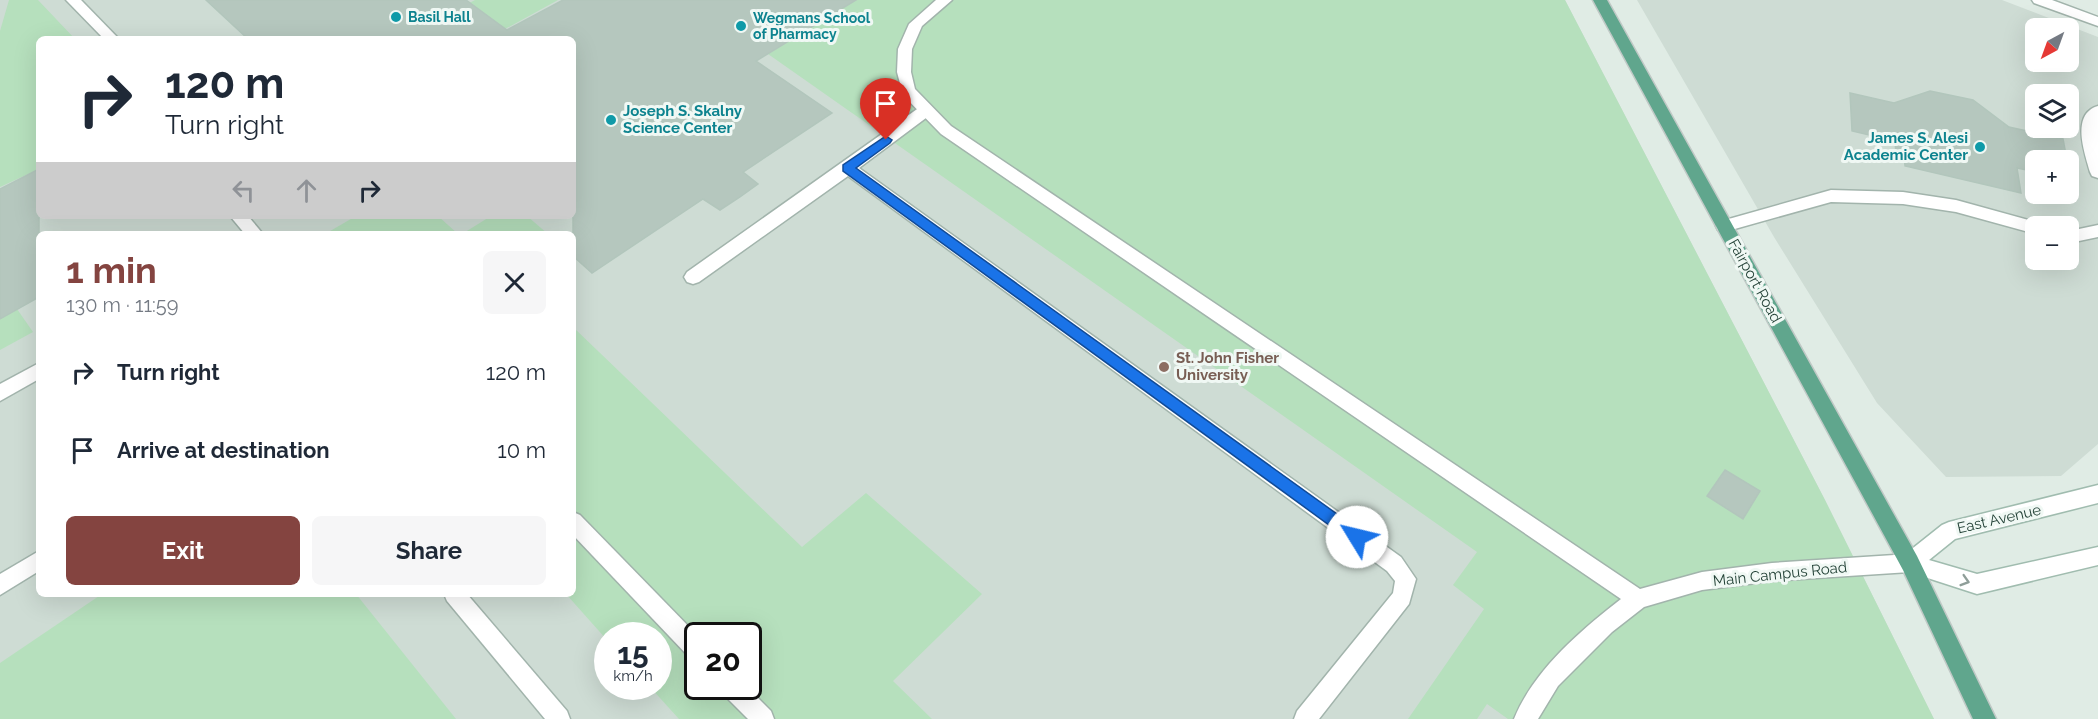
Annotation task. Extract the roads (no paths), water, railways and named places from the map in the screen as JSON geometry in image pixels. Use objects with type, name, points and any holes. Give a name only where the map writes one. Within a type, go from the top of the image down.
[{"type":"main road","name":"Fairport Road","points":[[1600,0],[1910,563]]},
{"type":"main road","points":[[1910,563],[1985,719]]},
{"type":"street","points":[[73,0],[109,36]]},
{"type":"street","points":[[945,0],[916,24],[905,49],[904,72],[908,91],[946,130],[1638,599]]},
{"type":"street","points":[[2039,0],[2098,22]]},
{"type":"street","points":[[693,277],[925,111]]},
{"type":"street","points":[[2098,111],[2090,120],[2087,131],[2098,172]]},
{"type":"street","points":[[848,168],[1394,564],[1406,579],[1402,597],[1305,719]]},
{"type":"street","points":[[1724,226],[1831,196],[1903,198],[1924,201],[1956,206],[2025,225]]},
{"type":"street","points":[[241,219],[252,231]]},
{"type":"street","points":[[2079,235],[2098,231]]},
{"type":"street","points":[[0,393],[36,372]]},
{"type":"street","name":"East Avenue","points":[[1910,563],[1949,531],[2098,494]]},
{"type":"street","points":[[576,524],[684,636]]},
{"type":"street","points":[[1910,563],[1977,584],[2098,556]]},
{"type":"street","points":[[0,585],[36,562]]},
{"type":"street","name":"Main Campus Road","points":[[1525,719],[1550,679],[1605,625],[1638,599],[1702,581],[1772,572],[1910,563]]},
{"type":"street","points":[[457,597],[559,719]]},
{"type":"street","points":[[745,700],[763,719]]},
{"type":"place","name":"Basil Hall","points":[[396,17]]},
{"type":"place","name":"Wegmans School of Pharmacy","points":[[741,26]]},
{"type":"place","name":"Joseph S. Skalny Science Center","points":[[611,120]]},
{"type":"place","name":"James S. Alesi Academic Center","points":[[1980,147]]},
{"type":"place","name":"St. John Fisher University","points":[[1164,367]]}]
